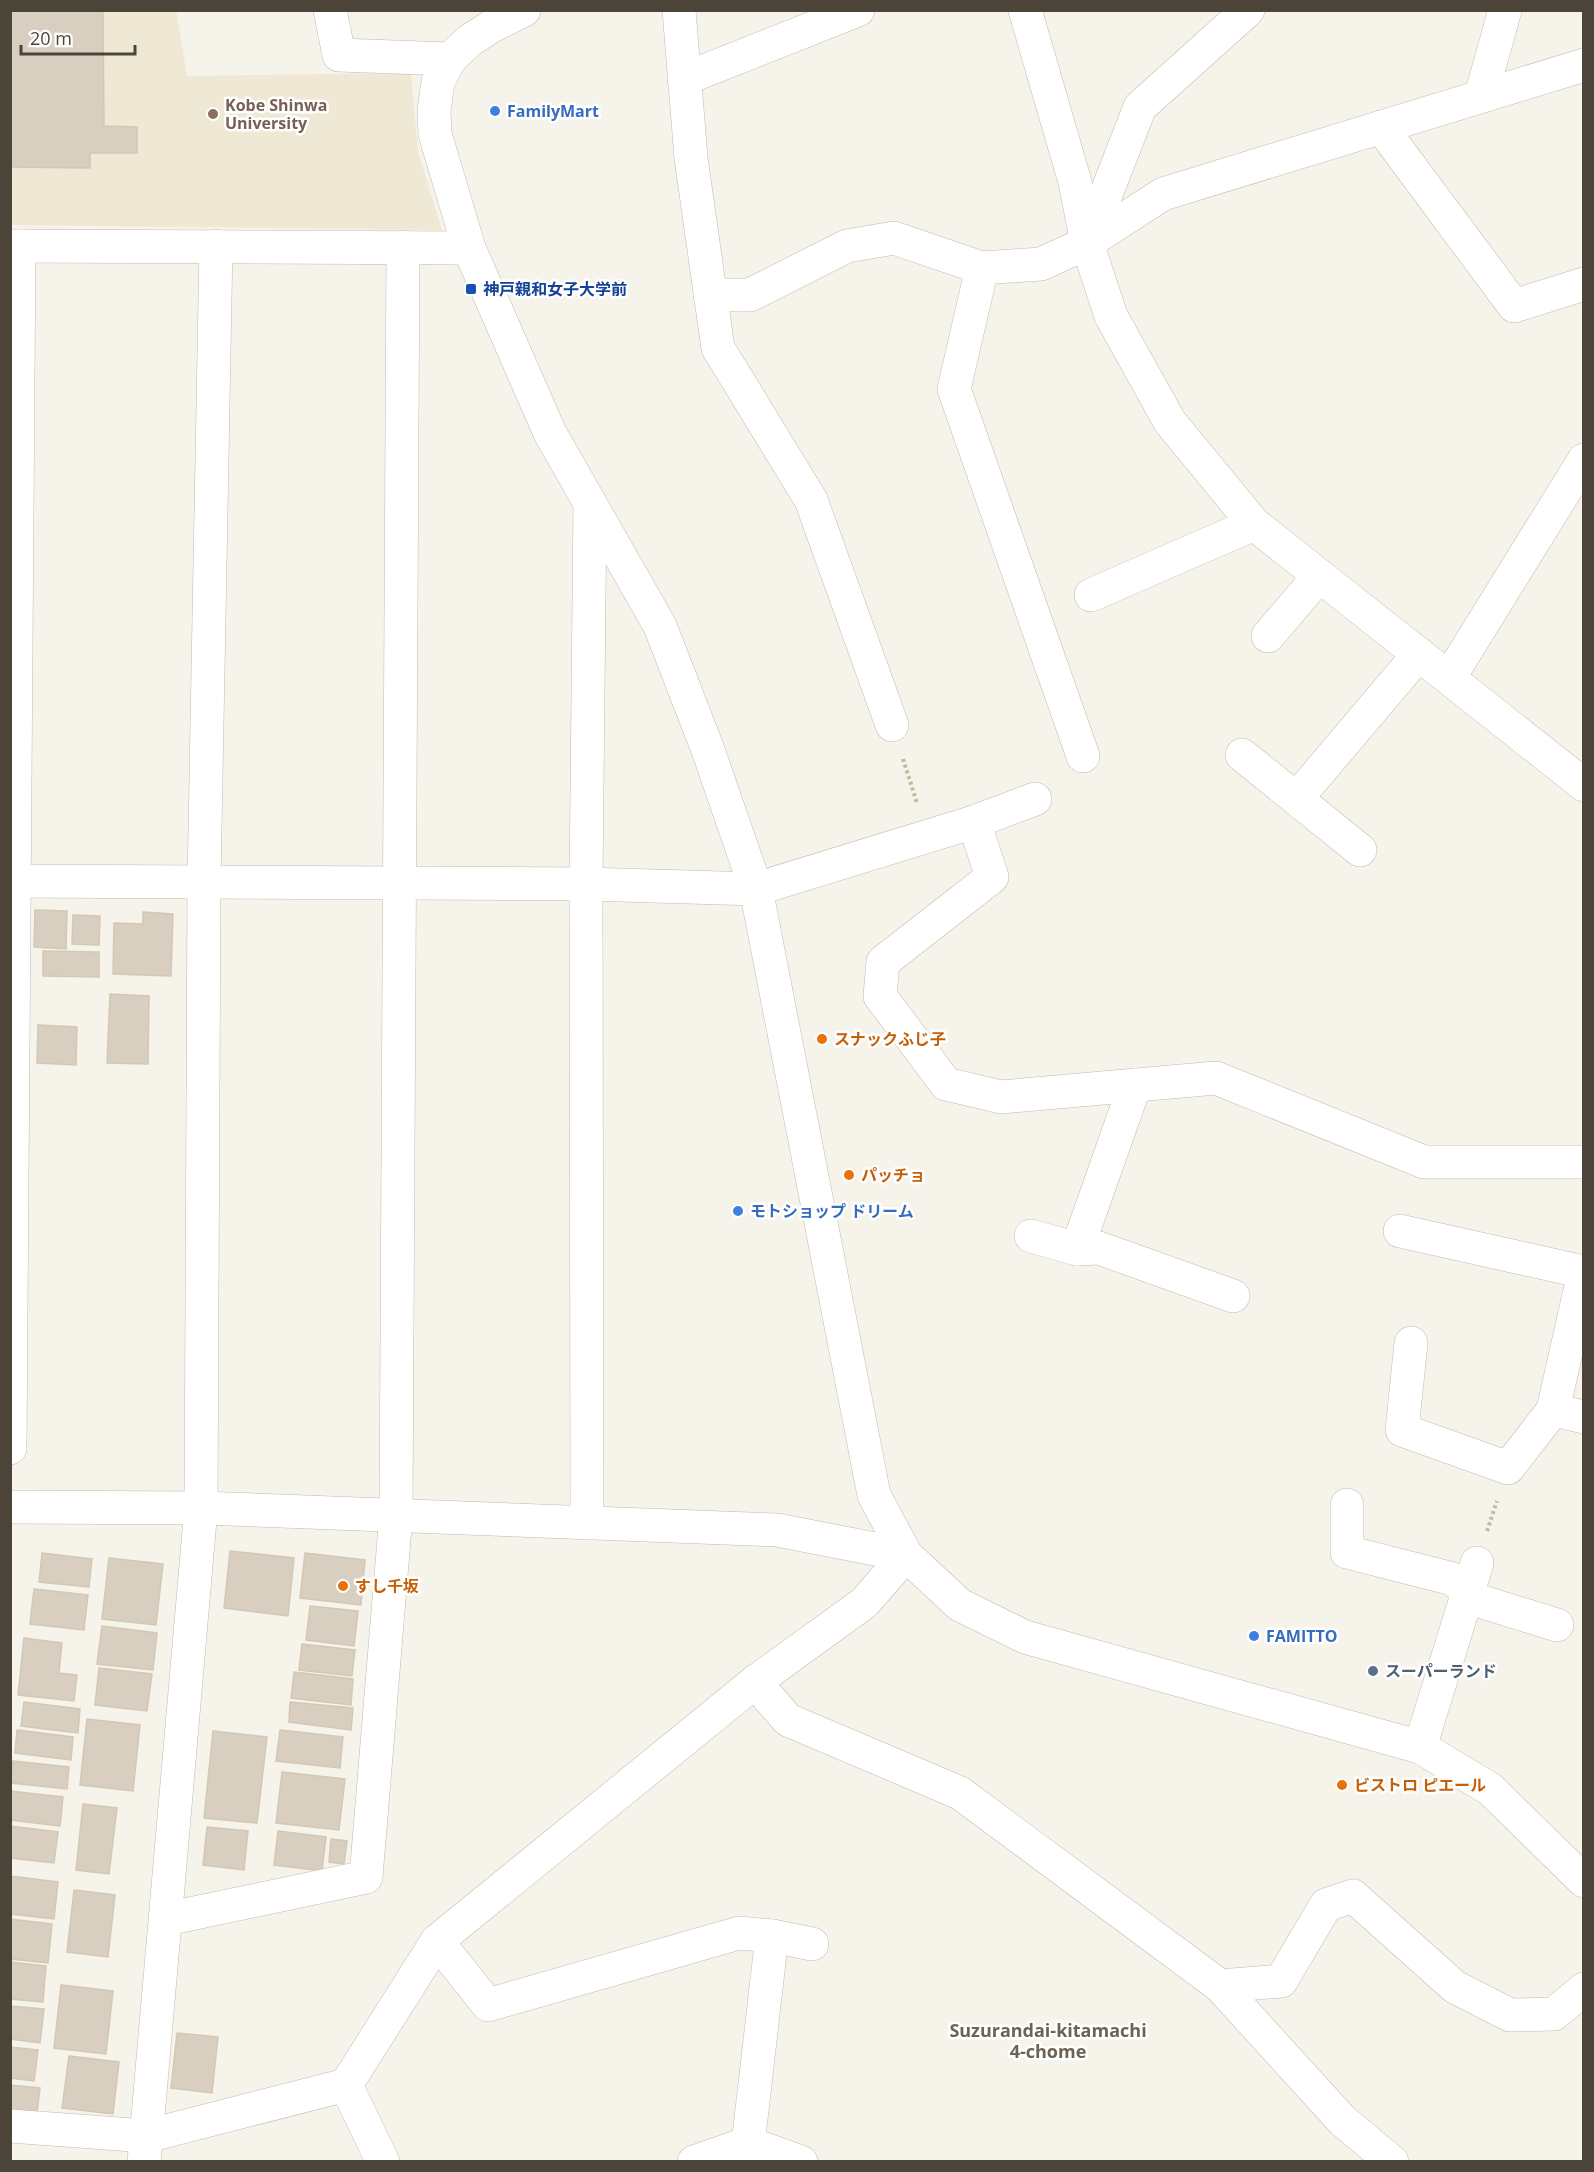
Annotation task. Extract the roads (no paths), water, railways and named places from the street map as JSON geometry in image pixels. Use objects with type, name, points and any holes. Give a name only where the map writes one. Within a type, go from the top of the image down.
[{"type":"street","points":[[330,10],[339,55],[450,59]]},
{"type":"street","points":[[524,10],[469,41],[450,59],[438,82],[434,111],[435,134],[469,248],[550,433],[660,626],[708,750],[756,889],[874,1495],[906,1555],[960,1605],[1025,1637],[1420,1747],[1490,1790],[1584,1881]]},
{"type":"street","points":[[679,10],[691,158],[718,348],[811,500],[892,725]]},
{"type":"street","points":[[684,79],[858,10]]},
{"type":"street","points":[[1025,10],[1075,182],[1087,243],[1111,316],[1170,422],[1254,524],[1584,785]]},
{"type":"street","points":[[1087,243],[1140,107],[1248,10]]},
{"type":"street","points":[[1480,96],[1506,10]]},
{"type":"street","points":[[710,294],[750,295],[847,246],[894,238],[982,268],[1041,264],[1087,243],[1162,194],[1584,65]]},
{"type":"street","points":[[1381,127],[1514,306],[1584,284]]},
{"type":"street","points":[[10,1448],[15,246],[469,248]]},
{"type":"street","points":[[146,2149],[201,1508],[204,883],[216,246]]},
{"type":"street","points":[[166,1919],[366,1877],[396,1515],[403,247]]},
{"type":"street","points":[[982,268],[954,389],[1083,756]]},
{"type":"street","points":[[1449,678],[1584,460]]},
{"type":"street","points":[[587,1523],[586,884],[590,503]]},
{"type":"street","points":[[1091,595],[1254,524]]},
{"type":"street","points":[[1268,636],[1319,576]]},
{"type":"street","points":[[1297,798],[1419,654]]},
{"type":"street","points":[[1242,755],[1360,850]]},
{"type":"street","points":[[13,881],[586,884],[756,889],[974,822],[1035,799]]},
{"type":"street","points":[[974,822],[992,877],[883,962],[880,996],[945,1084],[1001,1097],[1216,1078],[1424,1162],[1584,1162]]},
{"type":"street","points":[[1077,1249],[1135,1085]]},
{"type":"street","points":[[1400,1231],[1584,1272],[1568,1414],[1508,1467],[1402,1430],[1411,1343]]},
{"type":"street","points":[[1031,1236],[1077,1249],[1099,1248],[1233,1296]]},
{"type":"street","points":[[1347,1505],[1347,1552],[1453,1579],[1471,1577]]},
{"type":"street","points":[[10,1507],[201,1508],[777,1530],[906,1555]]},
{"type":"street","points":[[10,2126],[146,2149],[346,2085],[437,1941],[755,1682],[864,1603],[906,1555]]},
{"type":"street","points":[[1420,1747],[1471,1577]]},
{"type":"street","points":[[1471,1577],[1476,1600],[1557,1625]]},
{"type":"street","points":[[755,1682],[788,1720],[960,1793],[1220,1986],[1342,2120],[1392,2162]]},
{"type":"street","points":[[1220,1986],[1281,1981],[1326,1905],[1353,1896],[1455,1987],[1510,2015],[1554,2014],[1584,1989]]},
{"type":"street","points":[[437,1941],[489,2005],[739,1933],[772,1936],[812,1944]]},
{"type":"street","points":[[747,2152],[772,1936]]},
{"type":"street","points":[[346,2085],[382,2162]]},
{"type":"street","points":[[694,2162],[747,2152],[801,2162]]},
{"type":"place","name":"FamilyMart","points":[[495,111]]},
{"type":"place","name":"Kobe Shinwa University","points":[[213,114]]},
{"type":"place","name":"神戸親和女子大学前","points":[[471,289]]},
{"type":"place","name":"スナックふじ子","points":[[822,1039]]},
{"type":"place","name":"パッチョ","points":[[849,1175]]},
{"type":"place","name":"モトショップ ドリーム","points":[[738,1211]]},
{"type":"place","name":"すし千坂","points":[[343,1586]]},
{"type":"place","name":"FAMITTO","points":[[1254,1636]]},
{"type":"place","name":"スーパーランド","points":[[1373,1671]]},
{"type":"place","name":"ビストロ ピエール","points":[[1342,1785]]},
{"type":"district","name":"Suzurandai-kitamachi 4-chome","points":[[1048,2041]]}]
